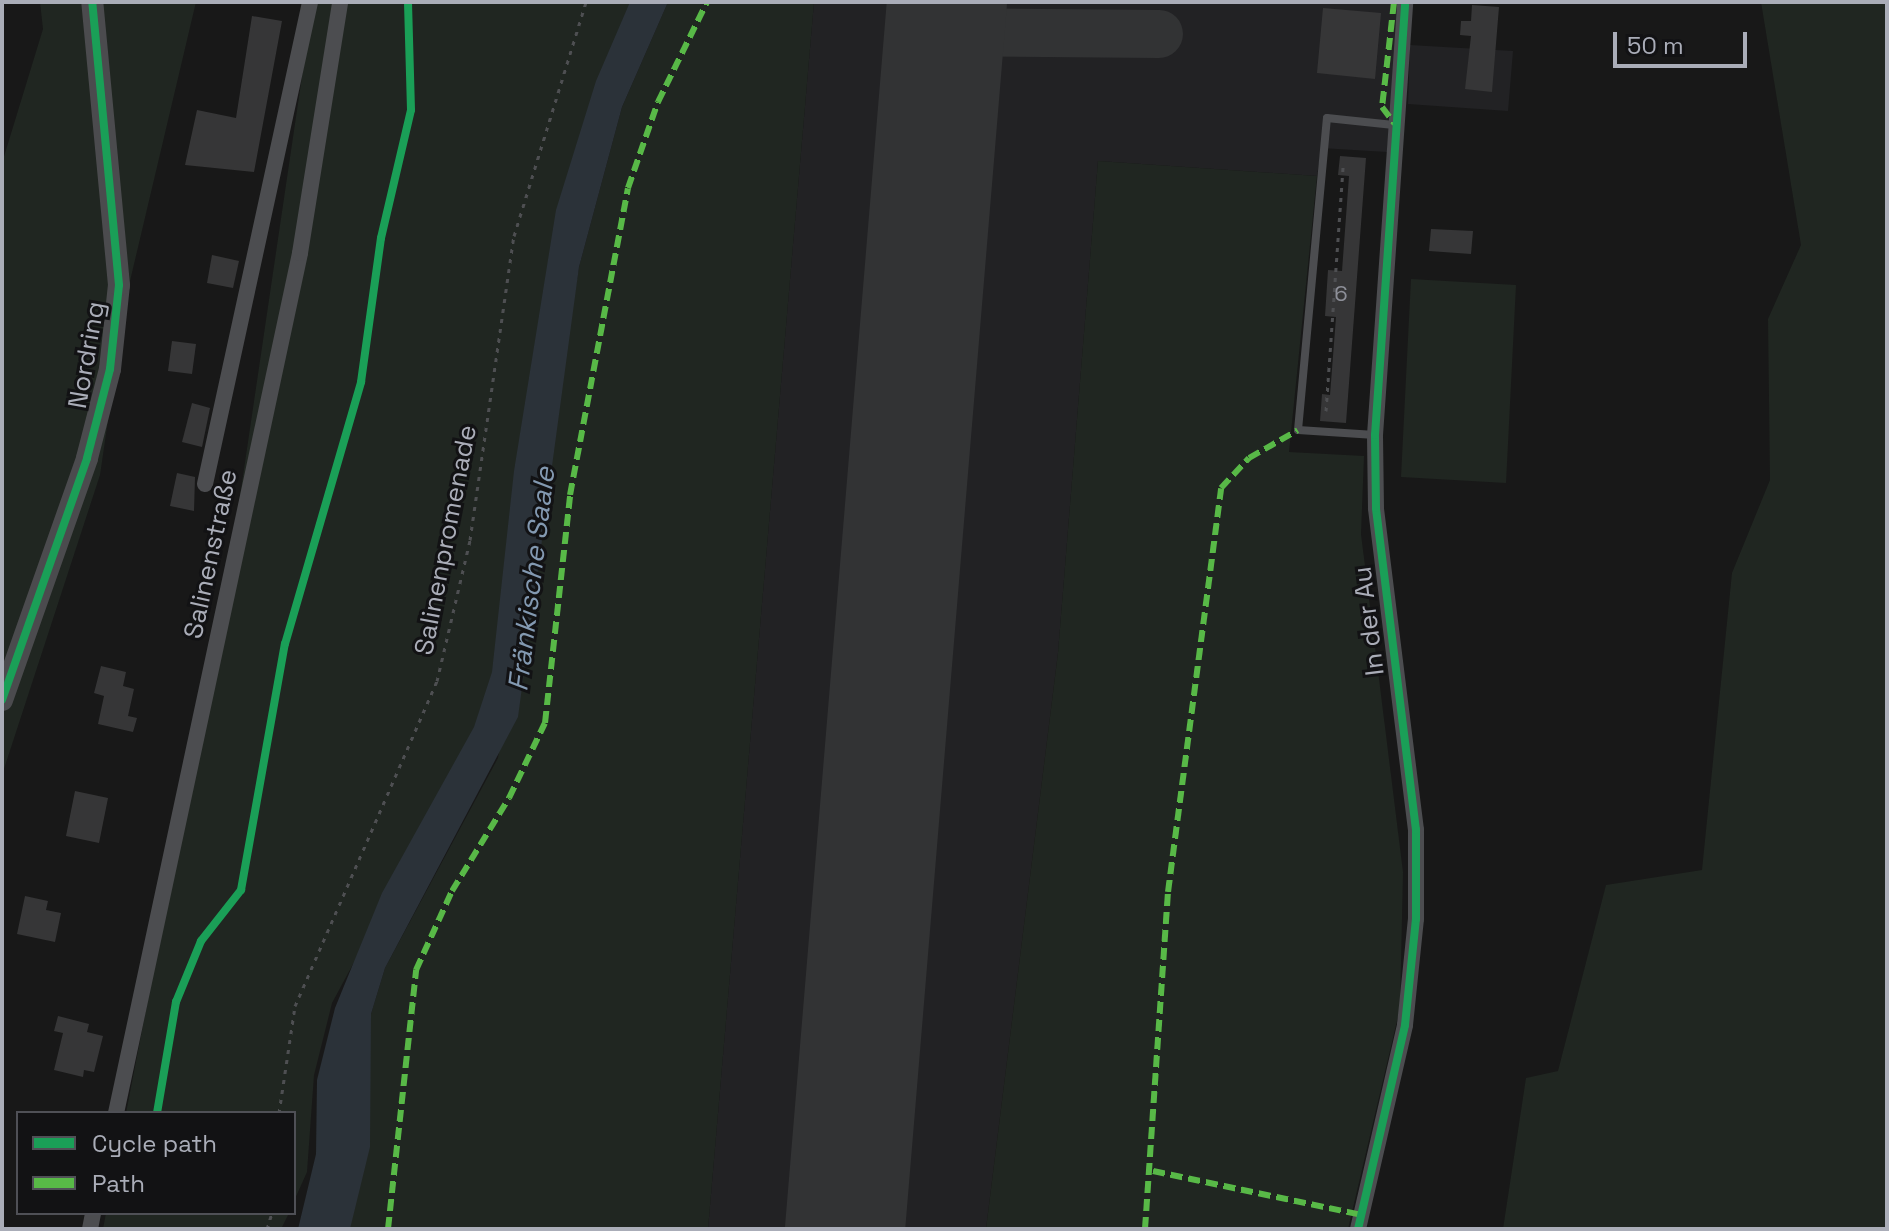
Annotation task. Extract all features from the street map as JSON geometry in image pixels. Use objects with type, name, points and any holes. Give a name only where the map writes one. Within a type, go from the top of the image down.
[{"type":"main road","name":"Nordring","points":[[2,700],[87,458],[110,369],[119,285],[92,2]]},
{"type":"street","name":"Salinenstraße","points":[[205,484],[310,2]]},
{"type":"street","name":"Salinenstraße","points":[[116,1111],[285,327],[340,2]]},
{"type":"street","name":"In der Au","points":[[1358,1229],[1405,1025],[1416,919],[1416,830],[1376,508],[1375,435],[1394,125],[1405,2]]},
{"type":"lane","points":[[1375,435],[1298,430],[1327,118],[1394,125]]},
{"type":"path","points":[[1326,411],[1343,166]]},
{"type":"shaded area","points":[[40,2],[196,2],[126,298],[100,475],[2,775],[2,163],[43,29]]},
{"type":"shaded area","points":[[313,2],[648,2],[602,96],[501,690],[332,1003],[314,1075],[307,1172],[296,1197],[296,1111],[126,1111],[222,618]]},
{"type":"shaded area","points":[[668,2],[814,2],[708,1229],[350,1229],[371,1014],[385,968],[498,758],[579,267],[622,107]]},
{"type":"shaded area","points":[[814,2],[1401,2],[1387,152],[1321,148],[1317,176],[1098,161],[1058,653],[986,1229],[708,1229]]},
{"type":"shaded area","points":[[1761,2],[1887,2],[1887,1229],[1503,1229],[1526,1078],[1558,1071],[1606,885],[1702,870],[1732,573],[1770,480],[1768,319],[1801,245]]},
{"type":"shaded area","points":[[1410,45],[1513,51],[1508,111],[1408,104]]},
{"type":"shaded area","points":[[1098,161],[1317,176],[1289,452],[1364,456],[1361,534],[1403,872],[1400,1008],[1348,1229],[986,1229],[1058,653]]},
{"type":"shaded area","points":[[1411,279],[1516,285],[1506,483],[1401,477]]},
{"type":"shaded area","points":[[106,1215],[288,1215],[281,1229],[103,1229]]},
{"type":"water","name":"Fränkische Saale","points":[[630,2],[668,2],[622,107],[579,267],[518,717],[385,968],[371,1014],[370,1147],[350,1229],[298,1229],[316,1154],[317,1080],[335,1008],[382,893],[474,727],[492,672],[514,471],[556,210],[596,81]]},
{"type":"building","points":[[1472,5],[1499,7],[1492,92],[1465,89],[1471,36],[1460,35],[1461,21],[1471,21]]},
{"type":"building","points":[[1323,8],[1381,13],[1375,79],[1317,73]]},
{"type":"building","points":[[252,16],[282,21],[254,172],[185,165],[197,110],[236,118]]},
{"type":"building","points":[[1340,156],[1366,158],[1346,423],[1320,421],[1322,394],[1330,395],[1336,317],[1325,316],[1328,270],[1342,271],[1349,176],[1338,175]]},
{"type":"building","points":[[1431,229],[1473,231],[1471,254],[1429,251]]},
{"type":"building","points":[[212,255],[239,261],[233,288],[207,283]]},
{"type":"building","points":[[172,341],[196,344],[192,374],[168,371]]},
{"type":"building","points":[[192,403],[210,408],[202,447],[182,442]]},
{"type":"building","points":[[177,473],[195,477],[194,511],[170,506]]},
{"type":"building","points":[[101,666],[126,672],[123,686],[134,689],[128,716],[137,718],[133,732],[98,724],[104,696],[94,693]]},
{"type":"building","points":[[75,791],[108,798],[99,843],[66,836]]},
{"type":"building","points":[[25,896],[48,901],[46,910],[61,913],[55,942],[17,934]]},
{"type":"building","points":[[58,1016],[89,1024],[87,1032],[103,1036],[94,1072],[84,1070],[83,1077],[54,1070],[63,1033],[54,1031]]},
{"type":"taxiway","points":[[944,32],[1159,34]]},
{"type":"runway","points":[[845,1229],[947,2]]},
{"type":"marked path","points":[[388,1229],[416,970],[452,891],[509,798],[545,723],[570,495],[628,188],[658,102],[707,2]]},
{"type":"marked path","points":[[1394,2],[1382,107],[1395,124]]},
{"type":"marked path","points":[[1145,1229],[1168,892],[1221,488],[1249,458],[1298,430]]},
{"type":"marked path","points":[[1153,1171],[1361,1215]]},
{"type":"cycle path","points":[[2,700],[87,458],[110,369],[119,285],[92,2]]},
{"type":"cycle path","points":[[157,1111],[176,1002],[201,941],[241,890],[285,644],[361,382],[381,238],[411,110],[408,2]]},
{"type":"cycle path","points":[[1358,1229],[1405,1025],[1416,919],[1416,830],[1376,508],[1375,435],[1405,2]]}]
